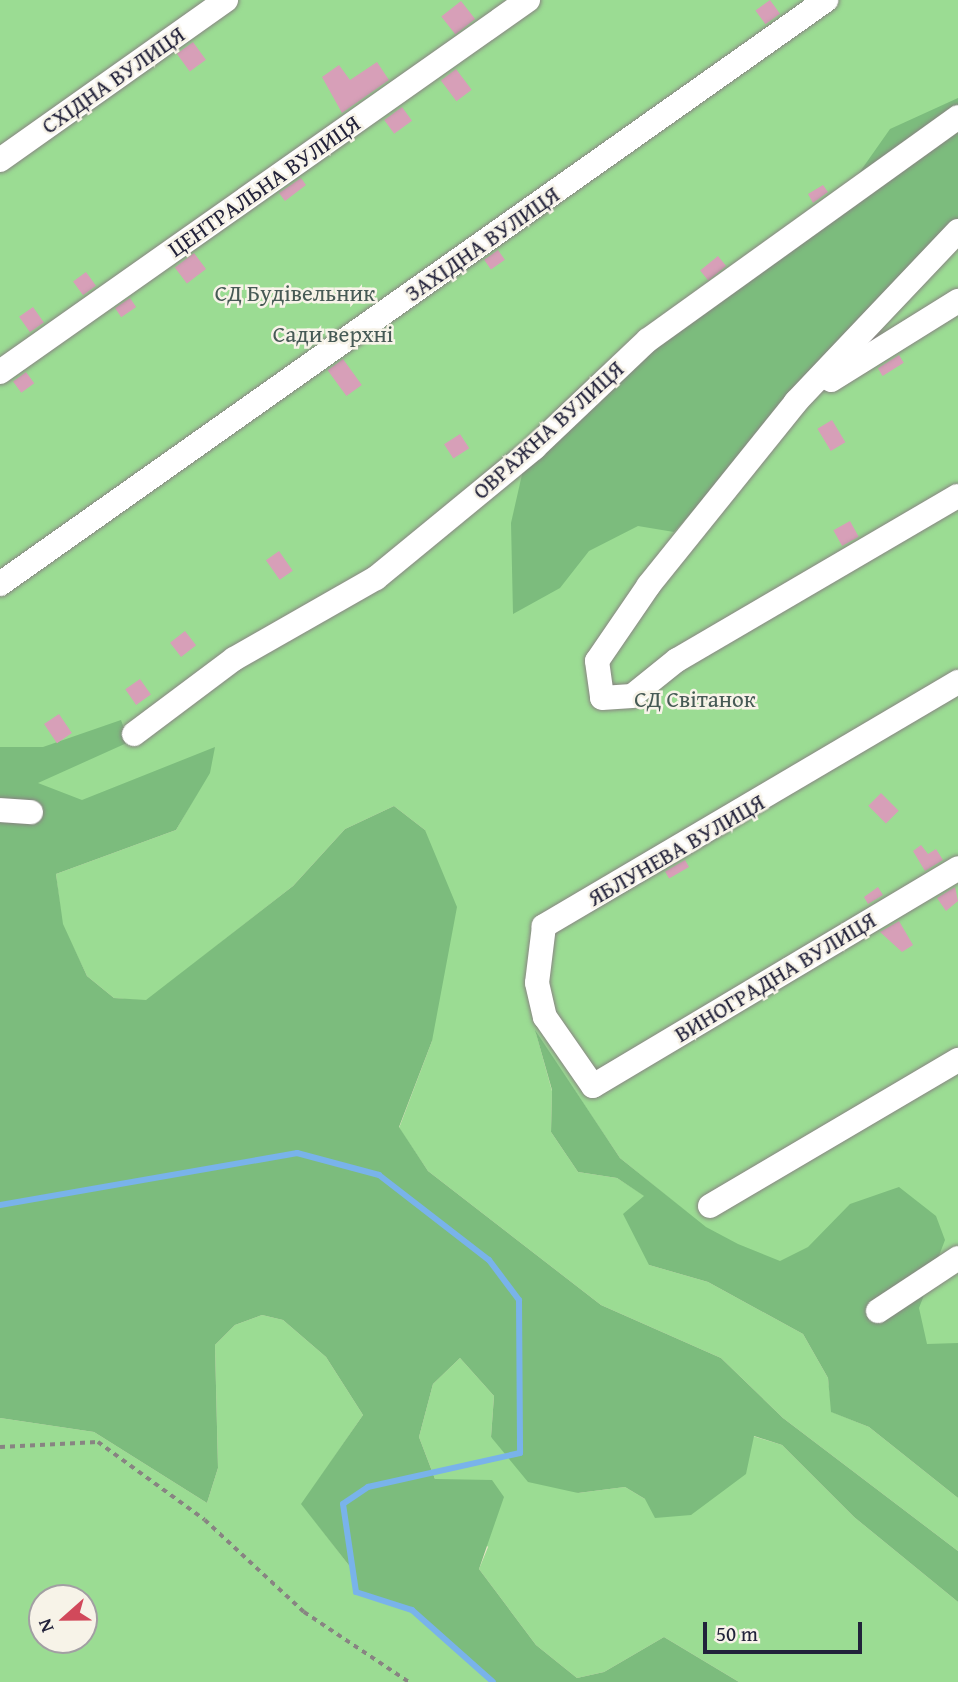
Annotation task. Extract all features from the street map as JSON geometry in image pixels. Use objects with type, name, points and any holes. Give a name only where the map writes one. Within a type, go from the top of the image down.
[{"type":"lane","name":"СХІДНА ВУЛИЦЯ","points":[[0,160],[226,0]]},
{"type":"lane","name":"ЦЕНТРАЛЬНА ВУЛИЦЯ","points":[[0,372],[527,0]]},
{"type":"lane","name":"ЗАХІДНА ВУЛИЦЯ","points":[[0,584],[826,0]]},
{"type":"lane","name":"ОВРАЖНА ВУЛИЦЯ","points":[[134,734],[234,659],[376,578],[534,448],[648,340],[958,117]]},
{"type":"lane","points":[[958,232],[796,402],[649,586],[597,661],[602,698],[632,696],[677,660],[958,496]]},
{"type":"lane","points":[[796,402],[958,301]]},
{"type":"lane","name":"ЯБЛУНЕВА ВУЛИЦЯ","points":[[593,1086],[545,1017],[537,984],[544,926],[958,682]]},
{"type":"lane","points":[[0,810],[30,812]]},
{"type":"lane","name":"ВИНОГРАДНА ВУЛИЦЯ","points":[[593,1086],[958,869]]},
{"type":"lane","points":[[710,1206],[958,1060]]},
{"type":"lane","points":[[878,1311],[958,1258]]},
{"type":"path","points":[[0,1447],[98,1442],[205,1520],[304,1612],[409,1682]]},
{"type":"green space","name":"Сади верхні","points":[[0,0],[958,0],[958,1433],[620,1158],[536,1033],[552,1091],[551,1132],[578,1172],[617,1178],[645,1196],[649,1265],[708,1282],[803,1334],[828,1378],[832,1412],[869,1427],[958,1498],[958,1551],[783,1418],[721,1358],[601,1305],[428,1171],[399,1128],[432,1041],[425,830],[394,806],[345,829],[293,886],[146,1001],[114,998],[87,976],[62,924],[56,874],[176,830],[199,790],[0,856]]},
{"type":"green space","points":[[958,98],[958,218],[674,532],[638,526],[589,551],[560,588],[513,614],[511,523],[528,448],[838,203],[890,129]]},
{"type":"green space","points":[[121,720],[129,742],[38,783],[82,800],[215,747],[210,773],[176,830],[56,874],[63,924],[87,976],[114,998],[146,1000],[293,886],[345,829],[394,806],[425,830],[457,907],[432,1041],[399,1127],[428,1171],[601,1305],[721,1358],[783,1418],[958,1551],[958,1602],[854,1517],[782,1445],[754,1436],[746,1474],[691,1515],[655,1518],[645,1499],[625,1487],[578,1493],[528,1482],[491,1437],[494,1396],[460,1358],[433,1384],[419,1437],[435,1479],[492,1480],[504,1497],[479,1569],[536,1645],[577,1678],[604,1672],[664,1637],[739,1682],[493,1682],[412,1610],[356,1592],[351,1568],[301,1504],[363,1415],[326,1357],[283,1320],[262,1315],[235,1325],[215,1345],[218,1468],[207,1503],[94,1432],[0,1418],[0,747],[43,747]]},
{"type":"green space","points":[[535,1030],[620,1158],[706,1227],[738,1244],[780,1261],[808,1247],[850,1204],[899,1187],[936,1216],[945,1240],[919,1308],[927,1344],[958,1343],[958,1498],[869,1427],[831,1412],[828,1378],[803,1334],[708,1282],[649,1265],[623,1214],[644,1196],[617,1178],[578,1172],[551,1132],[552,1090]]},
{"type":"green space","points":[[262,1315],[283,1320],[326,1357],[363,1415],[302,1504],[351,1568],[356,1592],[412,1610],[493,1682],[0,1682],[0,1418],[94,1432],[207,1503],[218,1468],[215,1345],[235,1325]]},
{"type":"green space","points":[[460,1358],[494,1396],[491,1437],[578,1493],[625,1487],[645,1499],[753,1436],[782,1445],[854,1517],[958,1602],[958,1682],[739,1682],[664,1637],[604,1672],[577,1678],[536,1645],[479,1569],[488,1547],[435,1479],[419,1437],[433,1384]]},
{"type":"building","points":[[770,0],[780,14],[765,24],[755,11]]},
{"type":"building","points":[[461,1],[475,19],[455,35],[441,16]]},
{"type":"building","points":[[193,42],[206,60],[190,72],[177,54]]},
{"type":"building","points":[[377,62],[389,80],[342,113],[322,77],[339,65],[350,80]]},
{"type":"building","points":[[456,69],[472,90],[456,101],[441,80]]},
{"type":"building","points":[[402,107],[412,121],[394,134],[384,120]]},
{"type":"building","points":[[301,178],[306,185],[285,201],[279,193]]},
{"type":"building","points":[[823,185],[828,192],[813,203],[808,194]]},
{"type":"building","points":[[498,250],[505,260],[491,270],[484,260]]},
{"type":"building","points":[[194,253],[206,269],[187,283],[175,267]]},
{"type":"building","points":[[718,256],[726,266],[708,281],[700,270]]},
{"type":"building","points":[[86,272],[96,286],[83,295],[73,281]]},
{"type":"building","points":[[130,298],[136,307],[121,317],[115,308]]},
{"type":"building","points":[[33,307],[44,323],[30,332],[19,317]]},
{"type":"building","points":[[899,355],[904,363],[883,376],[878,368]]},
{"type":"building","points":[[343,359],[362,385],[346,396],[328,370]]},
{"type":"building","points":[[26,372],[34,383],[21,393],[13,381]]},
{"type":"building","points":[[832,420],[845,442],[831,451],[817,429]]},
{"type":"building","points":[[460,434],[469,448],[453,459],[444,444]]},
{"type":"building","points":[[850,521],[859,537],[842,546],[833,530]]},
{"type":"building","points":[[279,551],[293,571],[280,580],[266,560]]},
{"type":"building","points":[[185,631],[196,645],[181,657],[170,643]]},
{"type":"building","points":[[140,679],[151,695],[136,705],[125,689]]},
{"type":"building","points":[[59,714],[72,733],[57,743],[44,724]]},
{"type":"building","points":[[881,793],[899,811],[886,823],[868,806]]},
{"type":"building","points":[[921,845],[928,854],[936,849],[943,860],[925,871],[913,851]]},
{"type":"building","points":[[685,860],[689,867],[669,878],[665,872]]},
{"type":"building","points":[[878,887],[883,895],[868,904],[864,897]]},
{"type":"building","points":[[955,887],[958,901],[946,911],[937,898]]},
{"type":"building","points":[[899,921],[913,945],[902,952],[880,932]]},
{"type":"waterway","points":[[0,1205],[297,1153],[379,1175],[489,1260],[519,1300],[520,1453],[368,1487],[343,1504],[356,1592],[412,1610],[493,1682]]},
{"type":"park label","name":"СД Будівельник","points":[[295,293]]},
{"type":"park label","name":"СД Світанок","points":[[695,699]]}]
